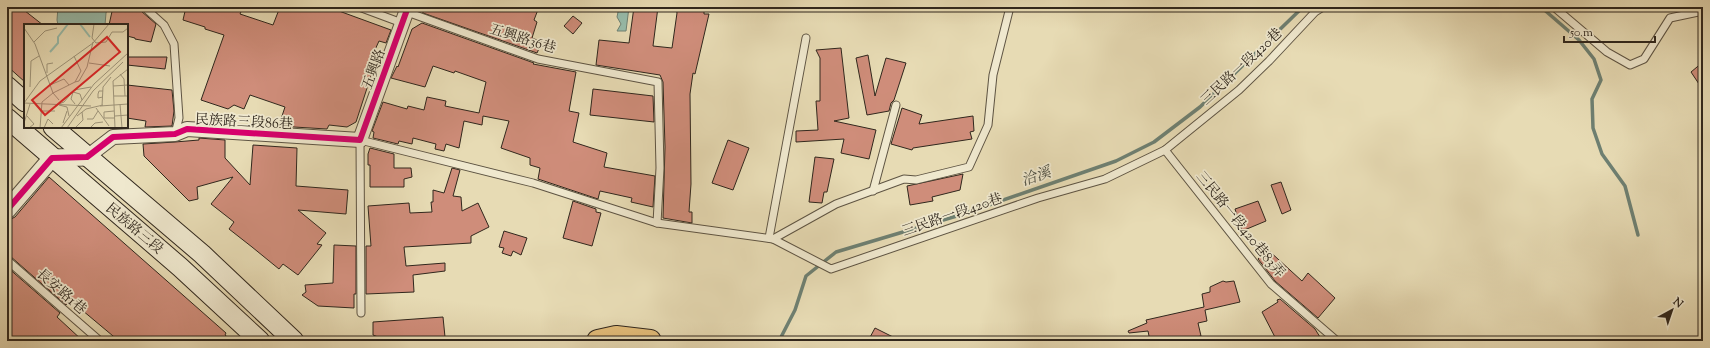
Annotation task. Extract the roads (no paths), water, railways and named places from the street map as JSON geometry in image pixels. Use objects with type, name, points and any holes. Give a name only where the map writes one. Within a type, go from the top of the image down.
[{"type":"highway","points":[[598,341],[616,337],[650,341]]},
{"type":"main road","points":[[7,86],[24,101]]},
{"type":"main road","name":"民族路三段","points":[[7,118],[180,267],[260,341]]},
{"type":"main road","name":"民族路三段","points":[[54,128],[202,254],[294,341]]},
{"type":"street","name":"五興路","points":[[360,140],[406,14]]},
{"type":"street","name":"民族路三段86巷","points":[[87,156],[113,137],[176,134],[187,129],[360,140]]},
{"type":"street","points":[[7,210],[52,158],[87,156]]},
{"type":"lane","points":[[144,7],[164,25],[174,44],[179,118],[176,134]]},
{"type":"lane","name":"五興路36巷","points":[[359,7],[406,14],[538,59],[658,82],[660,168],[657,223]]},
{"type":"lane","points":[[361,313],[360,140],[533,183],[657,223],[771,238],[836,204],[873,190],[904,179],[916,180],[969,167],[988,125],[993,75],[1010,7]]},
{"type":"lane","name":"三民路一段420巷","points":[[771,238],[831,269],[1038,198],[1105,179],[1165,150],[1239,90],[1269,61],[1315,12],[1323,7]]},
{"type":"lane","points":[[1554,7],[1607,52],[1630,65],[1644,59],[1670,18],[1703,11]]},
{"type":"lane","points":[[771,238],[806,38]]},
{"type":"lane","points":[[873,190],[896,105]]},
{"type":"lane","name":"三民路一段420巷83弄","points":[[1165,150],[1271,284],[1337,341]]},
{"type":"lane","name":"長安路1巷","points":[[7,260],[100,341]]},
{"type":"waterway","name":"洽溪","points":[[779,341],[795,310],[806,276],[836,252],[960,215],[1116,161],[1154,142],[1200,107],[1303,7]]},
{"type":"waterway","points":[[1541,7],[1579,40],[1594,59],[1601,80],[1592,99],[1593,128],[1602,154],[1625,186],[1638,235]]}]
